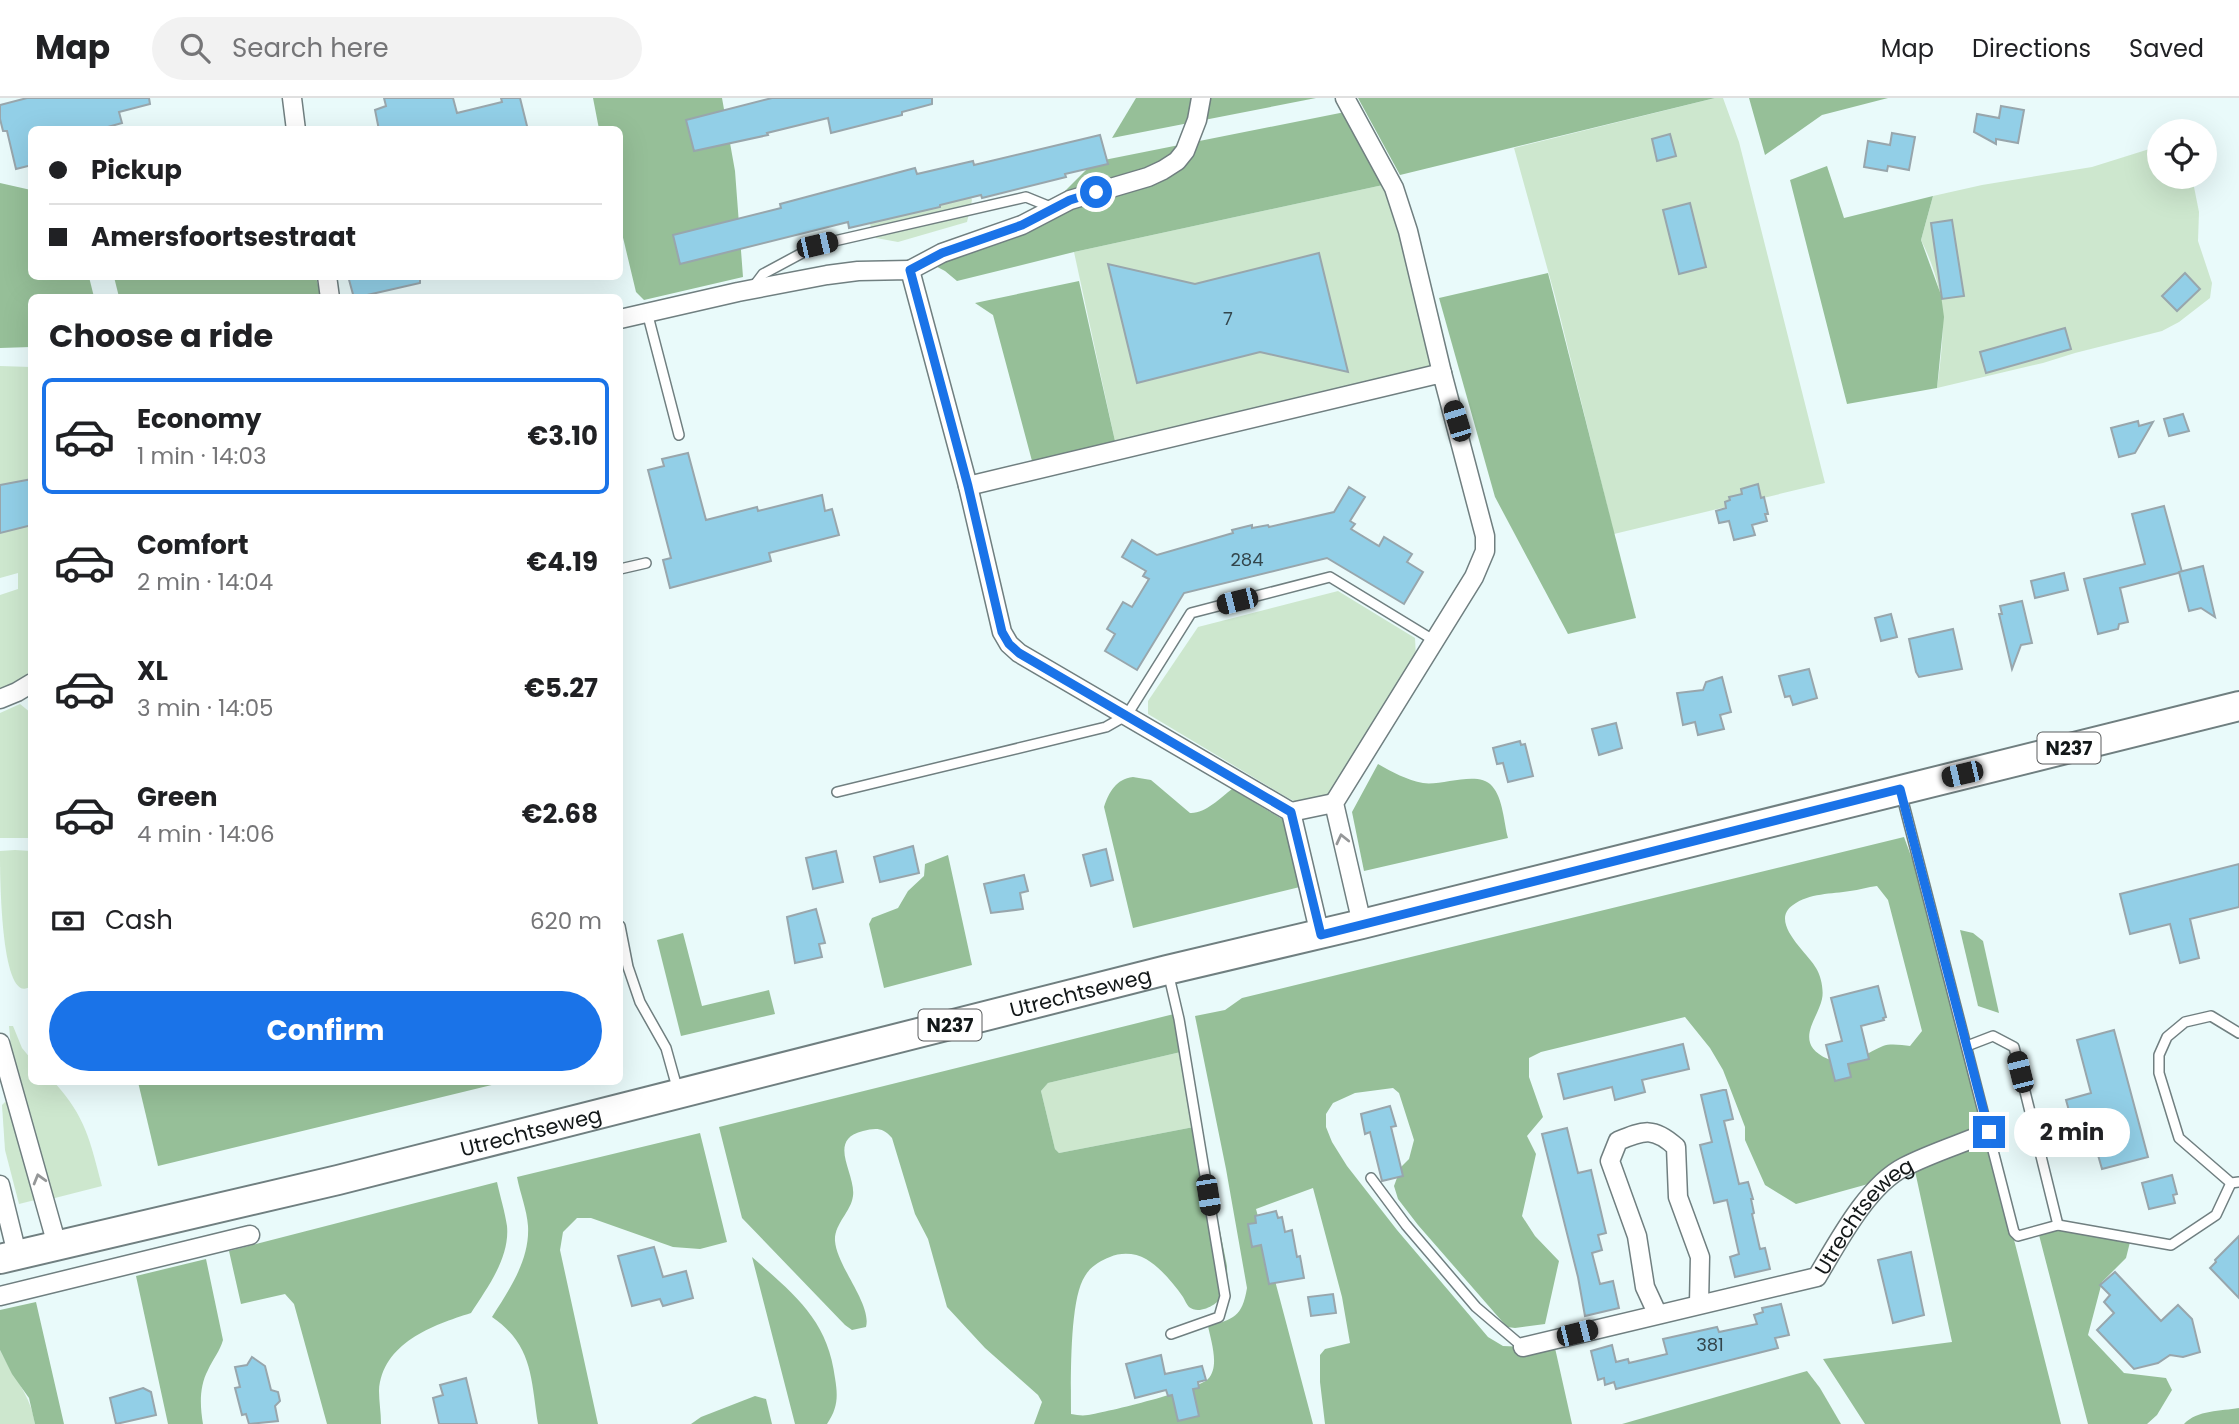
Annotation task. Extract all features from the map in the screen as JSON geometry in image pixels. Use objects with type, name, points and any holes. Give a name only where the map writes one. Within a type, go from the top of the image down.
[{"type":"main road","name":"N237","points":[[1900,789],[2239,706]]},
{"type":"main road","name":"Utrechtseweg","points":[[9,1257],[338,1180],[1900,789]]},
{"type":"street","points":[[292,98],[296,126]]},
{"type":"street","points":[[623,318],[751,289],[858,271],[910,270],[942,253],[1022,225],[1070,200],[1148,177],[1177,160],[1190,141],[1201,98]]},
{"type":"street","points":[[1345,98],[1394,188],[1408,231],[1442,373],[1486,536],[1485,551],[1474,577],[1334,803],[1362,925]]},
{"type":"street","points":[[910,270],[968,486],[1002,632],[1009,644],[1019,653],[1291,812],[1334,803]]},
{"type":"street","points":[[968,486],[1442,373]]},
{"type":"street","points":[[0,699],[28,685]]},
{"type":"street","points":[[1291,812],[1321,935]]},
{"type":"street","points":[[0,1037],[57,1245]]},
{"type":"street","points":[[1657,1313],[1645,1287],[1637,1236],[1610,1161],[1618,1141],[1639,1132],[1662,1134],[1676,1147],[1678,1197],[1700,1257],[1699,1304]]},
{"type":"street","name":"Utrechtseweg","points":[[1523,1347],[1817,1276],[1837,1242],[1878,1186],[1902,1168],[1989,1132]]},
{"type":"street","name":"Utrechtseweg","points":[[0,1185],[9,1257]]},
{"type":"street","points":[[0,1296],[250,1235]]},
{"type":"lane","points":[[751,289],[763,274],[817,245],[1026,197],[1053,208]]},
{"type":"lane","points":[[648,312],[680,435]]},
{"type":"lane","points":[[623,568],[646,563]]},
{"type":"lane","points":[[837,792],[1106,727],[1127,715],[1191,613],[1330,577],[1435,641]]},
{"type":"lane","points":[[1900,789],[2014,1232],[2018,1236],[2058,1225],[2171,1245],[2216,1215],[2235,1183],[2179,1138],[2159,1073],[2159,1055],[2168,1037],[2185,1023],[2211,1016],[2239,1033]]},
{"type":"lane","points":[[623,939],[640,1002],[666,1048],[679,1093]]},
{"type":"lane","points":[[1167,971],[1179,1019],[1225,1296],[1219,1317],[1171,1334]]},
{"type":"lane","points":[[1967,1046],[1993,1036],[2014,1047],[2058,1225]]},
{"type":"lane","points":[[1371,1178],[1406,1225],[1476,1307],[1523,1347]]},
{"type":"green space","points":[[593,98],[722,98],[735,171],[743,277],[644,300],[636,292],[623,238],[623,126],[598,126]]},
{"type":"green space","points":[[1136,98],[1316,98],[1112,138]]},
{"type":"green space","points":[[1358,98],[1715,98],[1400,175]]},
{"type":"green space","points":[[1723,98],[1739,142],[1825,483],[1614,534],[1555,296],[1514,148]]},
{"type":"green space","points":[[1749,98],[1888,98],[1822,115],[1765,155]]},
{"type":"green space","points":[[1345,112],[1383,185],[1074,252],[957,281],[924,260],[1053,203],[1094,162]]},
{"type":"green space","points":[[2147,150],[2147,189],[2194,189],[2199,212],[2198,241],[2212,283],[2210,298],[2179,322],[2162,331],[1937,388],[1942,348],[1942,313],[1936,278],[1921,240],[1933,196],[2092,167]]},
{"type":"green space","points":[[1827,166],[1844,218],[1933,196],[1921,240],[1941,295],[1944,317],[1937,388],[1847,404],[1790,180]]},
{"type":"green space","points":[[0,183],[28,189],[28,280],[90,280],[93,294],[28,294],[28,347],[0,348]]},
{"type":"green space","points":[[1383,185],[1401,233],[1433,365],[1115,441],[1074,252]]},
{"type":"green space","points":[[968,190],[972,200],[967,222],[898,242],[876,238],[869,222]]},
{"type":"green space","points":[[1548,273],[1636,618],[1568,634],[1495,497],[1439,298]]},
{"type":"green space","points":[[115,280],[317,280],[320,294],[118,294]]},
{"type":"green space","points":[[1079,281],[1115,441],[1032,461],[993,315],[975,303]]},
{"type":"green space","points":[[0,366],[28,367],[28,675],[0,691],[0,595],[18,589],[18,573],[0,578]]},
{"type":"green space","points":[[1338,591],[1415,638],[1416,658],[1332,794],[1296,802],[1148,714],[1148,701],[1198,627]]},
{"type":"green space","points":[[20,704],[28,711],[28,838],[0,838],[0,713]]},
{"type":"green space","points":[[1378,764],[1405,778],[1423,783],[1469,779],[1486,781],[1499,797],[1508,838],[1364,871],[1352,812]]},
{"type":"green space","points":[[1133,777],[1151,780],[1190,813],[1207,808],[1232,789],[1287,822],[1304,886],[1133,928],[1104,807],[1114,787],[1122,780]]},
{"type":"green space","points":[[1904,837],[1914,864],[1982,1114],[2061,1424],[1865,1424],[1823,1359],[1952,1342],[1915,1171],[1796,1204],[1765,1185],[1745,1140],[1745,1127],[1723,1070],[1710,1048],[1685,1017],[1541,1052],[1529,1058],[1529,1077],[1543,1117],[1527,1136],[1536,1154],[1522,1216],[1535,1236],[1559,1261],[1545,1324],[1507,1327],[1398,1199],[1394,1186],[1401,1167],[1409,1159],[1414,1140],[1399,1093],[1393,1088],[1355,1093],[1333,1103],[1326,1114],[1326,1127],[1332,1142],[1347,1166],[1397,1230],[1488,1337],[1503,1346],[1555,1348],[1572,1424],[1325,1424],[1320,1355],[1325,1349],[1350,1343],[1342,1297],[1313,1188],[1256,1209],[1313,1424],[1034,1424],[1042,1402],[1038,1395],[985,1348],[947,1307],[928,1239],[915,1214],[892,1138],[882,1130],[863,1131],[852,1135],[846,1142],[845,1158],[853,1196],[835,1235],[837,1251],[864,1308],[866,1327],[852,1330],[845,1325],[742,1218],[719,1127],[1178,1013],[1185,1051],[1048,1083],[1041,1091],[1055,1149],[1059,1153],[1199,1126],[1227,1266],[1225,1293],[1214,1304],[1199,1310],[1189,1307],[1166,1276],[1151,1262],[1138,1255],[1114,1255],[1090,1269],[1080,1287],[1076,1303],[1071,1363],[1071,1414],[1086,1415],[1113,1410],[1201,1384],[1212,1374],[1213,1368],[1214,1354],[1208,1326],[1235,1315],[1242,1305],[1247,1288],[1195,1016],[1225,1010],[1242,998]],"holes":[[[1877,886],[1888,900],[1922,1031],[1910,1046],[1886,1045],[1850,1061],[1828,1059],[1817,1053],[1809,1038],[1822,999],[1821,979],[1787,929],[1787,912],[1799,901],[1813,896]]]},
{"type":"green space","points":[[0,851],[28,851],[28,987],[21,988],[13,978],[4,935]]},
{"type":"green space","points":[[948,855],[972,965],[884,988],[869,924],[872,918],[898,908],[908,891],[924,876],[925,864]]},
{"type":"green space","points":[[1960,930],[1973,933],[1983,941],[1999,1013],[1978,1006]]},
{"type":"green space","points":[[683,933],[702,1006],[769,990],[775,1014],[681,1036],[657,940]]},
{"type":"green space","points":[[9,1026],[13,1026],[28,1055],[28,1085],[57,1085],[80,1118],[102,1186],[51,1199],[12,1058]]},
{"type":"green space","points":[[1185,1051],[1199,1126],[1059,1153],[1055,1149],[1041,1091],[1048,1083]]},
{"type":"green space","points":[[139,1085],[492,1085],[158,1166]]},
{"type":"green space","points":[[5,1102],[10,1104],[35,1200],[19,1204],[5,1150],[2,1105]]},
{"type":"green space","points":[[700,1133],[727,1242],[700,1249],[673,1247],[591,1218],[577,1218],[563,1232],[560,1250],[598,1424],[538,1424],[531,1378],[523,1351],[516,1339],[492,1317],[517,1274],[526,1251],[527,1220],[517,1177]]},
{"type":"green space","points":[[497,1182],[507,1226],[505,1250],[496,1272],[471,1313],[412,1338],[389,1360],[382,1374],[379,1391],[381,1424],[327,1424],[294,1304],[285,1294],[241,1304],[229,1251]]},
{"type":"green space","points":[[2080,1228],[2132,1234],[2126,1258],[2102,1282],[2088,1335],[2124,1373],[2166,1378],[2172,1390],[2157,1415],[2147,1424],[2088,1424],[2039,1235],[2055,1230]]},
{"type":"green space","points":[[752,1257],[795,1296],[817,1324],[825,1340],[837,1391],[835,1407],[827,1424],[795,1424]]},
{"type":"green space","points":[[206,1259],[223,1340],[203,1383],[203,1424],[168,1424],[136,1276]]},
{"type":"green space","points":[[36,1302],[64,1424],[35,1424],[29,1398],[12,1374],[0,1350],[0,1310]]},
{"type":"green space","points":[[0,1350],[25,1394],[35,1424],[0,1424]]},
{"type":"green space","points":[[1807,1371],[1841,1424],[1622,1424]]},
{"type":"green space","points":[[755,1396],[766,1399],[772,1424],[691,1424],[701,1417]]},
{"type":"green space","points":[[2239,1408],[2239,1424],[2184,1424],[2202,1414]]},
{"type":"building","points":[[27,98],[149,98],[150,104],[119,112],[122,123],[111,126],[28,126],[28,166],[16,169],[7,131],[3,131],[0,119],[0,105]]},
{"type":"building","points":[[384,98],[453,98],[457,113],[502,102],[501,98],[520,98],[527,126],[378,126],[375,110],[386,106]]},
{"type":"building","points":[[772,98],[932,98],[932,104],[902,112],[902,115],[831,133],[828,118],[767,133],[768,135],[694,151],[686,120]]},
{"type":"building","points":[[2001,106],[2024,110],[2018,143],[1996,139],[1996,144],[1974,132],[1977,114],[1999,118]]},
{"type":"building","points":[[1892,133],[1915,137],[1909,170],[1888,166],[1887,171],[1864,167],[1868,141],[1890,145]]},
{"type":"building","points":[[1670,134],[1676,156],[1657,161],[1652,139]]},
{"type":"building","points":[[1100,135],[1108,164],[1065,174],[1066,177],[849,228],[848,222],[680,264],[673,235],[781,208],[780,204],[915,168],[917,174],[973,161],[974,165]]},
{"type":"building","points":[[1690,203],[1706,267],[1679,274],[1663,210]]},
{"type":"building","points":[[1952,220],[1964,296],[1942,299],[1931,223]]},
{"type":"building","points":[[1319,253],[1348,372],[1260,352],[1137,383],[1108,264],[1195,284]]},
{"type":"building","points":[[2185,273],[2200,289],[2177,311],[2162,296]]},
{"type":"building","points":[[349,280],[420,280],[420,283],[372,294],[353,294]]},
{"type":"building","points":[[2065,328],[2071,349],[1986,373],[1980,352]]},
{"type":"building","points":[[2183,414],[2189,431],[2169,436],[2164,419]]},
{"type":"building","points":[[2138,421],[2139,426],[2153,422],[2135,453],[2119,457],[2111,428]]},
{"type":"building","points":[[688,453],[706,520],[757,507],[758,511],[822,495],[825,511],[832,509],[839,535],[769,553],[771,561],[670,588],[663,560],[671,558],[648,470],[664,466],[662,459]]},
{"type":"building","points":[[28,480],[28,526],[0,533],[0,485]]},
{"type":"building","points":[[1758,484],[1761,498],[1764,497],[1767,521],[1752,525],[1755,535],[1734,540],[1729,521],[1719,523],[1716,511],[1726,508],[1725,502],[1730,500],[1729,497],[1742,494],[1741,489]]},
{"type":"building","points":[[1349,487],[1365,497],[1350,521],[1355,524],[1351,529],[1379,546],[1384,537],[1412,554],[1407,562],[1423,572],[1404,604],[1327,558],[1184,593],[1137,670],[1105,651],[1115,634],[1107,629],[1123,602],[1132,607],[1149,579],[1143,576],[1146,571],[1122,557],[1132,540],[1157,555],[1252,525],[1252,528],[1269,527],[1334,512]]},
{"type":"building","points":[[2164,506],[2182,572],[2120,588],[2128,622],[2119,624],[2118,629],[2098,634],[2084,579],[2145,564],[2132,514]]},
{"type":"building","points":[[2203,566],[2215,617],[2201,608],[2189,611],[2179,572]]},
{"type":"building","points":[[2064,573],[2068,590],[2035,598],[2031,581]]},
{"type":"building","points":[[2022,601],[2032,643],[2021,645],[2012,669],[1999,614],[2002,614],[2000,606]]},
{"type":"building","points":[[1891,614],[1897,637],[1881,641],[1875,618]]},
{"type":"building","points":[[1953,629],[1962,669],[1919,677],[1909,639]]},
{"type":"building","points":[[1809,669],[1817,698],[1793,705],[1790,696],[1785,697],[1779,676]]},
{"type":"building","points":[[1722,677],[1731,712],[1720,715],[1724,729],[1698,735],[1695,722],[1683,725],[1677,693],[1703,690],[1706,682]]},
{"type":"building","points":[[1616,723],[1622,748],[1599,755],[1592,729]]},
{"type":"building","points":[[1520,741],[1521,745],[1525,744],[1533,776],[1508,782],[1503,763],[1497,764],[1493,748]]},
{"type":"building","points":[[913,846],[919,873],[880,882],[874,857]]},
{"type":"building","points":[[1106,849],[1113,880],[1091,886],[1083,855]]},
{"type":"building","points":[[836,851],[843,882],[813,889],[806,858]]},
{"type":"building","points":[[2239,864],[2239,907],[2190,919],[2199,958],[2180,963],[2170,924],[2130,934],[2120,894]]},
{"type":"building","points":[[1024,875],[1028,891],[1020,893],[1023,909],[991,913],[984,884]]},
{"type":"building","points":[[816,909],[825,943],[819,944],[822,957],[795,963],[787,917]]},
{"type":"building","points":[[1878,986],[1886,1017],[1884,1020],[1861,1026],[1869,1059],[1848,1064],[1851,1077],[1835,1081],[1826,1045],[1842,1041],[1831,998]]},
{"type":"building","points":[[2114,1030],[2148,1157],[2102,1169],[2088,1120],[2073,1125],[2066,1100],[2091,1093],[2077,1040]]},
{"type":"building","points":[[1683,1044],[1689,1069],[1642,1080],[1645,1092],[1615,1100],[1612,1087],[1564,1099],[1558,1074]]},
{"type":"building","points":[[1726,1090],[1733,1119],[1724,1121],[1739,1184],[1748,1182],[1760,1249],[1765,1248],[1770,1269],[1735,1277],[1730,1257],[1739,1254],[1727,1200],[1714,1203],[1700,1145],[1712,1142],[1701,1095]]},
{"type":"building","points":[[1390,1106],[1396,1126],[1391,1127],[1403,1176],[1382,1181],[1370,1132],[1365,1134],[1361,1114]]},
{"type":"building","points":[[1567,1128],[1578,1173],[1591,1170],[1606,1233],[1598,1235],[1602,1250],[1592,1253],[1600,1284],[1613,1281],[1619,1308],[1585,1316],[1578,1277],[1542,1134]]},
{"type":"building","points":[[2172,1175],[2177,1194],[2173,1195],[2175,1203],[2149,1209],[2142,1183]]},
{"type":"building","points":[[1276,1211],[1278,1218],[1282,1217],[1285,1232],[1292,1230],[1304,1278],[1269,1284],[1261,1245],[1252,1247],[1248,1224],[1256,1223],[1255,1216]]},
{"type":"building","points":[[2239,1236],[2239,1298],[2210,1268]]},
{"type":"building","points":[[654,1247],[663,1277],[686,1271],[693,1298],[663,1306],[660,1299],[632,1306],[618,1256]]},
{"type":"building","points":[[1911,1252],[1924,1315],[1893,1323],[1878,1260]]},
{"type":"building","points":[[2115,1272],[2161,1321],[2178,1305],[2192,1319],[2200,1352],[2183,1357],[2170,1355],[2158,1363],[2134,1369],[2097,1330],[2114,1313],[2104,1302],[2110,1295],[2100,1285]]},
{"type":"building","points":[[1333,1294],[1336,1313],[1311,1316],[1308,1297]]},
{"type":"building","points":[[1781,1304],[1789,1335],[1775,1338],[1778,1348],[1616,1389],[1614,1382],[1605,1385],[1604,1378],[1598,1380],[1591,1351],[1612,1345],[1616,1362],[1628,1359],[1629,1363],[1667,1354],[1663,1339],[1717,1327],[1719,1332],[1757,1324],[1754,1315],[1763,1312],[1762,1308]]},
{"type":"building","points":[[1161,1355],[1165,1374],[1202,1366],[1206,1380],[1198,1382],[1199,1388],[1193,1389],[1199,1416],[1178,1421],[1172,1395],[1168,1396],[1166,1390],[1135,1398],[1126,1364]]},
{"type":"building","points":[[252,1357],[265,1366],[271,1390],[278,1392],[280,1401],[275,1406],[278,1421],[249,1424],[246,1414],[242,1415],[235,1388],[240,1387],[235,1367],[247,1365]]},
{"type":"building","points":[[466,1378],[477,1424],[439,1424],[433,1398],[443,1395],[440,1385]]},
{"type":"building","points":[[143,1388],[151,1392],[156,1415],[116,1424],[110,1398]]},
{"type":"route","points":[[1096,192],[1070,200],[1022,225],[942,253],[910,270],[968,486],[1002,632],[1009,644],[1019,653],[1291,812],[1321,935],[1900,789],[1989,1132]]}]
